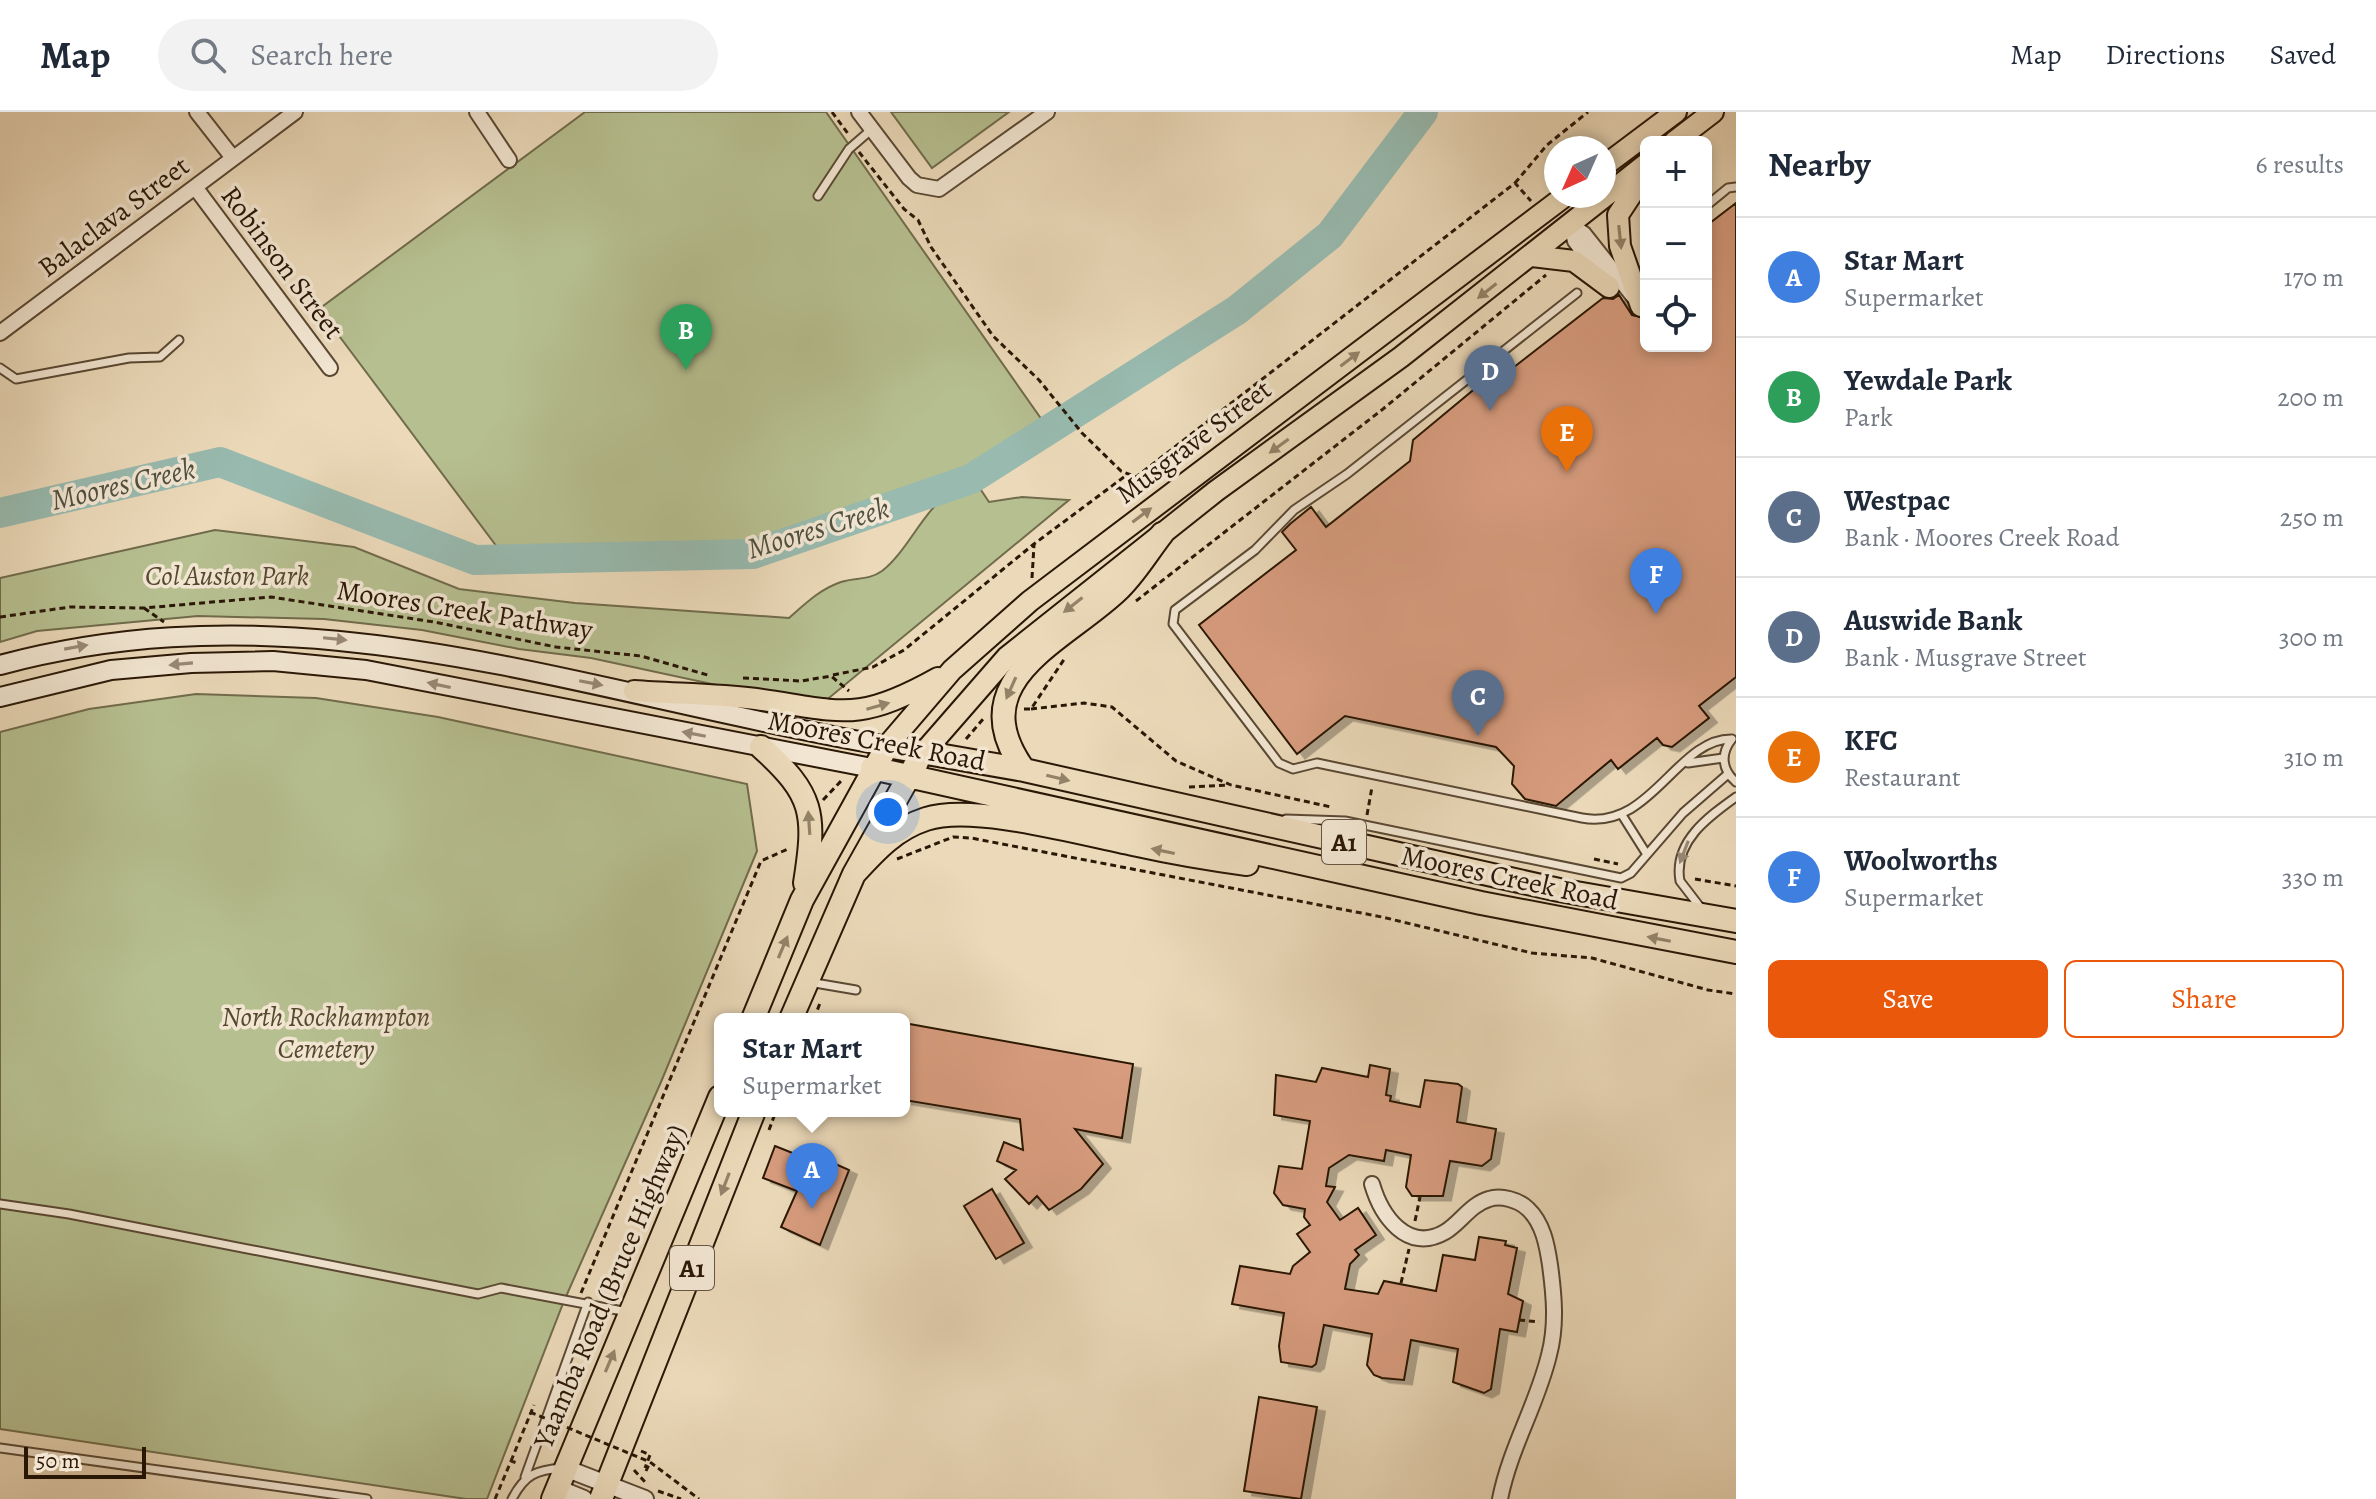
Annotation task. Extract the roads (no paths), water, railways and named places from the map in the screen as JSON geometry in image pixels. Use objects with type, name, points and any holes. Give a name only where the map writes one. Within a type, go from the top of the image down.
[{"type":"highway","points":[[1024,770],[1007,743],[1004,711],[1010,685],[1027,663],[1118,591],[1162,534]]},
{"type":"highway","points":[[755,1013],[802,900],[872,768],[887,746]]},
{"type":"highway","name":"Moores Creek Road","points":[[887,746],[1024,770],[1559,890],[1725,919]]},
{"type":"highway","points":[[761,747],[794,777],[808,802],[810,851],[802,900]]},
{"type":"highway","name":"A1","points":[[795,1013],[816,985],[854,874],[925,751]]},
{"type":"highway","name":"Moores Creek Road","points":[[872,768],[1434,893],[1736,952]]},
{"type":"highway","name":"A1","points":[[854,874],[883,842],[902,830],[926,819],[967,814],[1181,854],[1434,893]]},
{"type":"highway","name":"Yaamba Road (Bruce Highway)","points":[[559,1485],[714,1111]]},
{"type":"highway","name":"A1","points":[[604,1492],[752,1117]]},
{"type":"main road","points":[[1616,157],[1676,112]]},
{"type":"main road","points":[[1682,136],[1713,112]]},
{"type":"main road","name":"Musgrave Street","points":[[925,751],[1007,657],[1162,534],[1532,256],[1640,169]]},
{"type":"main road","points":[[1640,183],[1618,215],[1620,246],[1640,303]]},
{"type":"main road","name":"Musgrave Street","points":[[887,746],[952,670],[1030,601],[1548,208]]},
{"type":"main road","name":"Musgrave Street","points":[[1563,208],[1571,225]]},
{"type":"main road","points":[[1532,256],[1574,261],[1609,287]]},
{"type":"main road","name":"Moores Creek Road","points":[[0,665],[125,639],[204,633],[328,637],[389,645],[634,691],[887,746]]},
{"type":"main road","name":"Moores Creek Road","points":[[0,697],[111,670],[191,663],[273,661],[366,670],[872,768]]},
{"type":"main road","points":[[634,691],[755,699],[839,713],[887,704],[952,670]]},
{"type":"street","name":"Robinson Street","points":[[197,112],[233,158]]},
{"type":"street","name":"Balaclava Street","points":[[0,333],[295,112]]},
{"type":"street","points":[[477,112],[509,160]]},
{"type":"street","points":[[859,112],[909,178],[929,188],[948,184],[1047,112]]},
{"type":"street","name":"Robinson Street","points":[[195,187],[330,368]]},
{"type":"street","points":[[1571,225],[1575,241],[1609,287]]},
{"type":"street","points":[[1571,225],[1584,234],[1640,305]]},
{"type":"street","points":[[1372,1184],[1379,1209],[1387,1219],[1414,1236],[1429,1238],[1444,1233],[1488,1199],[1503,1198],[1527,1207],[1542,1230],[1552,1280],[1552,1340],[1542,1381],[1506,1468],[1500,1499]]},
{"type":"street","points":[[559,1485],[645,1499]]},
{"type":"street","points":[[559,1485],[584,1499]]},
{"type":"lane","points":[[818,196],[854,144],[872,129]]},
{"type":"lane","points":[[1712,201],[1728,188],[1736,187]]},
{"type":"lane","points":[[1577,293],[1347,474],[1294,510],[1255,550],[1181,605],[1173,615],[1173,624],[1184,643],[1279,763],[1293,769],[1317,763],[1595,821],[1622,815],[1708,743],[1734,738]]},
{"type":"lane","points":[[0,368],[16,379],[129,358],[160,357],[179,340]]},
{"type":"lane","points":[[1734,738],[1723,758],[1728,774],[1736,782]]},
{"type":"lane","points":[[1686,764],[1723,758]]},
{"type":"lane","points":[[1244,818],[1345,821],[1621,878],[1631,873],[1646,853],[1728,774]]},
{"type":"lane","points":[[1725,919],[1687,894],[1680,881],[1679,865],[1691,836],[1736,797]]},
{"type":"lane","points":[[1622,815],[1636,832],[1646,853]]},
{"type":"lane","points":[[816,985],[856,990]]},
{"type":"lane","points":[[0,1204],[69,1214],[478,1294],[501,1288],[630,1312]]},
{"type":"lane","points":[[512,1499],[525,1477],[588,1302]]},
{"type":"lane","points":[[0,1448],[367,1499]]},
{"type":"lane","points":[[525,1477],[540,1470],[559,1485]]},
{"type":"waterway","name":"Moores Creek","points":[[0,513],[220,462],[475,560],[753,554],[971,479],[1237,310],[1330,235],[1423,112]]},
{"type":"place","name":"Yewdale Park","points":[[686,370]]},
{"type":"place","name":"Auswide Bank","points":[[1490,411]]},
{"type":"place","name":"KFC","points":[[1567,472]]},
{"type":"place","name":"Woolworths","points":[[1656,614]]},
{"type":"place","name":"Westpac","points":[[1478,736]]},
{"type":"place","name":"Star Mart","points":[[812,1209]]},
{"type":"park label","name":"Col Auston Park","points":[[227,575]]},
{"type":"park label","name":"North Rockhampton Cemetery","points":[[326,1032]]}]
